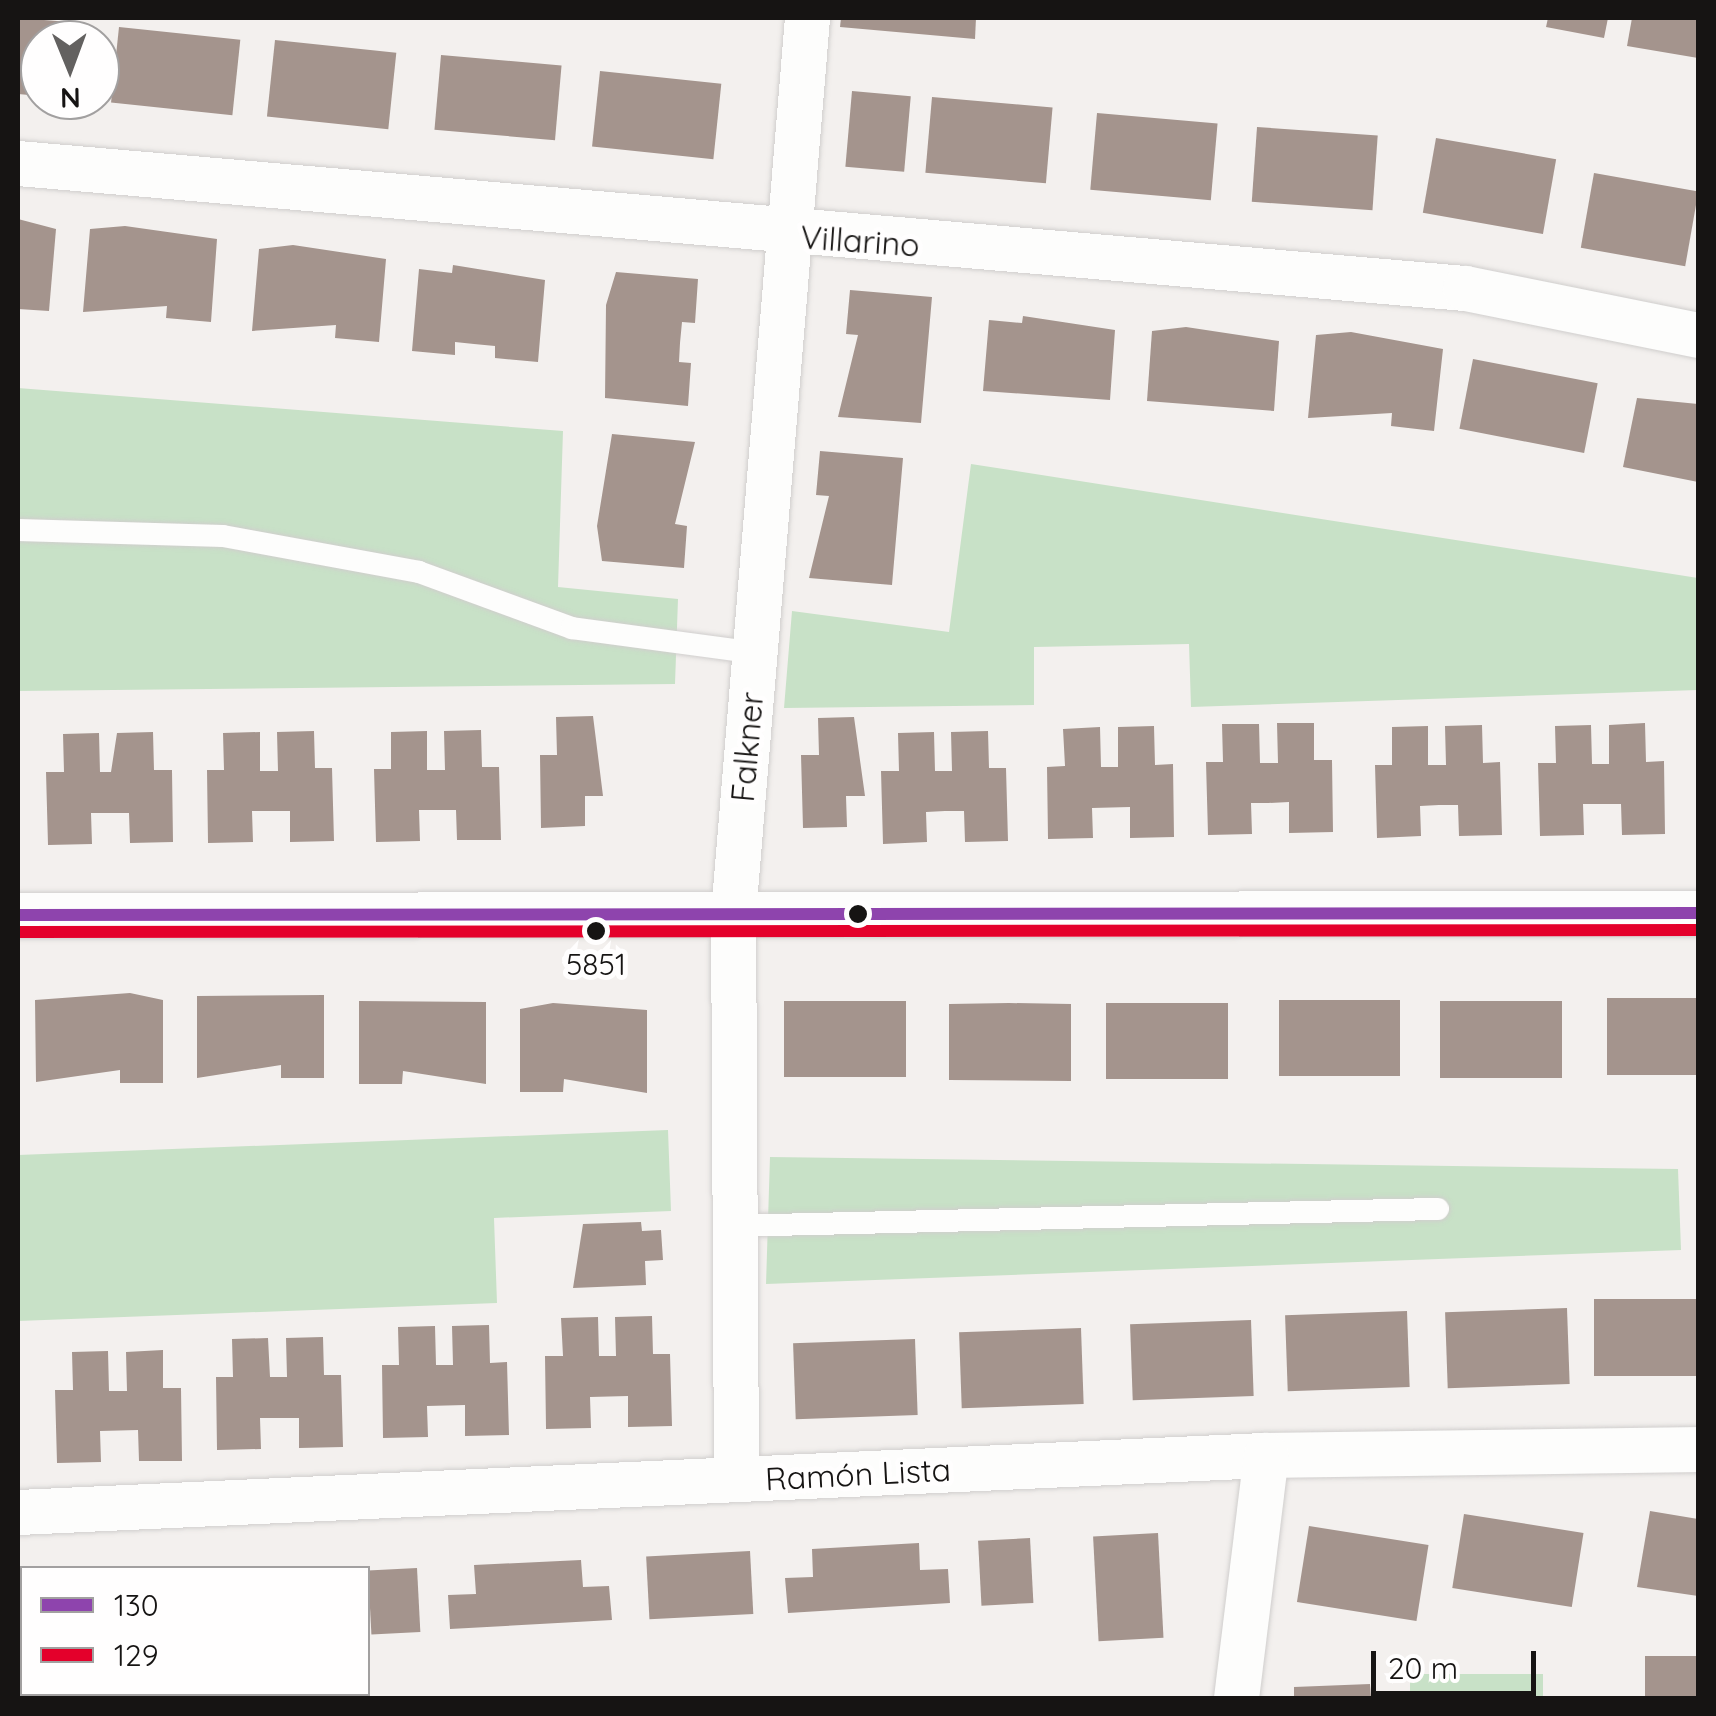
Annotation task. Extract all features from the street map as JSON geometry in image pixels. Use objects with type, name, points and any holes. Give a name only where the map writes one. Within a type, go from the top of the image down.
[{"type":"street","name":"Falkner","points":[[736,1479],[730,1226],[732,914],[793,236],[807,18]]},
{"type":"street","name":"Villarino","points":[[18,164],[793,236],[1465,288],[1698,336]]},
{"type":"street","points":[[18,915],[1698,912]]},
{"type":"street","name":"Ramón Lista","points":[[18,1512],[1266,1455],[1698,1449]]},
{"type":"street","points":[[1236,1698],[1266,1455]]},
{"type":"lane","points":[[18,530],[223,536],[420,572],[572,628],[756,652]]},
{"type":"lane","points":[[730,1226],[1438,1209]]},
{"type":"green space","points":[[18,388],[563,431],[558,587],[678,599],[675,684],[18,691]]},
{"type":"green space","points":[[971,464],[1698,578],[1698,690],[1191,707],[1189,644],[1034,647],[1034,705],[784,708],[792,611],[949,632]]},
{"type":"green space","points":[[668,1130],[671,1211],[494,1218],[497,1303],[18,1321],[18,1155]]},
{"type":"green space","points":[[770,1157],[1678,1169],[1681,1250],[766,1284]]},
{"type":"green space","points":[[1410,1674],[1543,1674],[1543,1698],[1410,1698]]},
{"type":"building","points":[[18,18],[44,20],[20,20],[18,94]]},
{"type":"building","points":[[841,18],[976,18],[975,39],[840,27]]},
{"type":"building","points":[[1548,18],[1608,18],[1604,38],[1546,27]]},
{"type":"building","points":[[1632,18],[1698,18],[1698,58],[1627,46]]},
{"type":"building","points":[[120,27],[240,40],[232,115],[120,104]]},
{"type":"building","points":[[275,40],[396,53],[388,129],[267,117]]},
{"type":"building","points":[[441,55],[562,66],[555,140],[434,130]]},
{"type":"building","points":[[600,71],[721,84],[713,159],[592,147]]},
{"type":"building","points":[[852,91],[911,96],[904,172],[845,167]]},
{"type":"building","points":[[932,97],[1053,108],[1046,183],[925,173]]},
{"type":"building","points":[[1097,113],[1218,124],[1211,200],[1090,190]]},
{"type":"building","points":[[1257,127],[1378,135],[1372,210],[1252,202]]},
{"type":"building","points":[[1436,138],[1556,159],[1543,234],[1423,213]]},
{"type":"building","points":[[1594,173],[1698,191],[1685,266],[1581,248]]},
{"type":"building","points":[[18,219],[56,229],[49,311],[18,309]]},
{"type":"building","points":[[125,226],[217,239],[211,322],[166,318],[167,306],[83,312],[90,229]]},
{"type":"building","points":[[293,245],[386,259],[379,342],[335,338],[336,325],[252,331],[259,249]]},
{"type":"building","points":[[453,265],[545,280],[538,362],[495,358],[495,346],[455,342],[455,355],[412,351],[419,269],[452,273]]},
{"type":"building","points":[[616,272],[698,279],[695,323],[682,322],[680,343],[679,362],[691,363],[688,406],[605,398],[606,305]]},
{"type":"building","points":[[850,290],[932,297],[921,423],[838,417],[858,335],[846,334]]},
{"type":"building","points":[[1023,316],[1115,330],[1110,400],[983,391],[989,320],[1022,323]]},
{"type":"building","points":[[1186,327],[1279,341],[1274,411],[1147,401],[1152,331]]},
{"type":"building","points":[[1351,332],[1443,349],[1434,431],[1391,426],[1392,413],[1308,418],[1316,335]]},
{"type":"building","points":[[1473,359],[1598,383],[1584,453],[1459,429]]},
{"type":"building","points":[[1637,398],[1698,404],[1698,482],[1623,467]]},
{"type":"building","points":[[612,434],[695,442],[675,524],[687,526],[684,568],[602,561],[597,526]]},
{"type":"building","points":[[820,451],[903,458],[892,585],[809,578],[829,496],[816,495]]},
{"type":"building","points":[[593,716],[603,796],[585,796],[585,826],[541,828],[540,755],[557,755],[556,717]]},
{"type":"building","points":[[854,717],[865,796],[846,796],[847,827],[803,828],[801,755],[819,755],[818,718]]},
{"type":"building","points":[[1277,723],[1314,723],[1314,760],[1332,760],[1333,832],[1289,833],[1289,802],[1251,803],[1252,834],[1208,835],[1206,762],[1223,762],[1222,724],[1259,724],[1260,763],[1278,763]]},
{"type":"building","points":[[1645,723],[1646,762],[1664,761],[1665,834],[1622,835],[1621,804],[1583,804],[1584,835],[1540,836],[1538,763],[1556,763],[1555,726],[1591,725],[1592,764],[1609,764],[1609,725]]},
{"type":"building","points":[[1482,725],[1483,763],[1500,762],[1502,835],[1459,836],[1458,805],[1439,805],[1420,806],[1421,836],[1377,838],[1375,765],[1392,765],[1392,727],[1428,726],[1428,765],[1446,765],[1445,726]]},
{"type":"building","points":[[1154,726],[1155,765],[1173,764],[1174,837],[1130,838],[1130,807],[1092,808],[1093,838],[1048,839],[1047,767],[1065,766],[1063,729],[1100,727],[1101,767],[1118,767],[1118,727]]},
{"type":"building","points":[[481,730],[482,767],[499,767],[501,840],[457,840],[456,810],[419,810],[420,841],[376,842],[374,769],[391,769],[391,732],[427,731],[427,770],[445,770],[444,731]]},
{"type":"building","points":[[314,731],[315,768],[332,768],[334,841],[290,842],[290,811],[252,811],[253,842],[208,843],[207,770],[224,770],[223,733],[260,732],[260,771],[278,771],[277,732]]},
{"type":"building","points":[[988,731],[989,768],[1006,768],[1008,841],[965,842],[964,811],[945,811],[926,812],[927,842],[883,844],[881,771],[899,771],[898,733],[934,732],[935,771],[952,771],[951,732]]},
{"type":"building","points":[[153,732],[154,770],[172,770],[173,842],[130,843],[129,813],[91,813],[92,844],[48,845],[46,772],[64,772],[63,734],[99,733],[100,772],[111,772],[117,733]]},
{"type":"building","points":[[130,993],[163,1000],[163,1083],[120,1083],[120,1070],[36,1082],[35,1000]]},
{"type":"building","points":[[324,995],[324,1078],[281,1078],[281,1065],[197,1078],[197,996]]},
{"type":"building","points":[[1607,998],[1698,998],[1698,1075],[1607,1075]]},
{"type":"building","points":[[1279,1000],[1400,1000],[1400,1076],[1279,1076]]},
{"type":"building","points":[[359,1001],[486,1002],[486,1084],[403,1071],[402,1084],[359,1084]]},
{"type":"building","points":[[784,1001],[906,1001],[906,1077],[784,1077]]},
{"type":"building","points":[[1440,1001],[1562,1001],[1562,1078],[1440,1078]]},
{"type":"building","points":[[553,1003],[647,1010],[647,1093],[564,1079],[563,1092],[520,1092],[520,1009]]},
{"type":"building","points":[[1106,1003],[1228,1003],[1228,1079],[1106,1079]]},
{"type":"building","points":[[949,1004],[1071,1004],[1071,1081],[949,1080]]},
{"type":"building","points":[[641,1222],[642,1231],[661,1230],[663,1260],[645,1261],[646,1285],[573,1288],[583,1224]]},
{"type":"building","points":[[1594,1299],[1698,1299],[1698,1376],[1594,1376]]},
{"type":"building","points":[[1567,1308],[1570,1384],[1448,1388],[1445,1312]]},
{"type":"building","points":[[1407,1311],[1410,1387],[1288,1391],[1285,1315]]},
{"type":"building","points":[[652,1316],[653,1354],[670,1354],[672,1426],[628,1427],[628,1396],[590,1397],[591,1428],[546,1429],[545,1356],[563,1356],[561,1318],[598,1317],[599,1356],[616,1356],[615,1317]]},
{"type":"building","points":[[1251,1320],[1254,1396],[1133,1400],[1130,1324]]},
{"type":"building","points":[[489,1325],[490,1363],[507,1362],[509,1435],[465,1436],[465,1405],[427,1406],[428,1437],[383,1438],[382,1365],[399,1365],[398,1327],[435,1326],[436,1365],[453,1365],[452,1326]]},
{"type":"building","points":[[1081,1328],[1084,1404],[962,1408],[959,1332]]},
{"type":"building","points":[[323,1337],[324,1375],[341,1375],[343,1447],[299,1448],[299,1418],[260,1418],[261,1449],[217,1450],[216,1377],[233,1377],[232,1339],[268,1338],[270,1377],[287,1377],[286,1338]]},
{"type":"building","points":[[915,1339],[918,1415],[796,1419],[793,1343]]},
{"type":"building","points":[[163,1350],[163,1388],[181,1388],[182,1461],[139,1461],[138,1430],[100,1431],[101,1462],[57,1463],[55,1390],[73,1390],[72,1352],[108,1351],[109,1391],[127,1391],[126,1352]]},
{"type":"building","points":[[1650,1511],[1698,1519],[1698,1596],[1637,1587]]},
{"type":"building","points":[[1464,1514],[1584,1533],[1572,1607],[1452,1588]]},
{"type":"building","points":[[1309,1526],[1429,1545],[1416,1621],[1297,1602]]},
{"type":"building","points":[[1158,1533],[1163,1638],[1099,1641],[1093,1536]]},
{"type":"building","points":[[1030,1538],[1033,1603],[981,1606],[978,1541]]},
{"type":"building","points":[[919,1543],[920,1570],[948,1569],[950,1603],[788,1613],[785,1578],[813,1577],[812,1549]]},
{"type":"building","points":[[750,1551],[753,1614],[649,1619],[646,1556]]},
{"type":"building","points":[[581,1560],[583,1587],[609,1586],[612,1620],[450,1629],[448,1595],[476,1594],[474,1565]]},
{"type":"building","points":[[417,1568],[420,1632],[371,1634],[370,1570]]},
{"type":"building","points":[[20,1582],[20,1646],[18,1646]]},
{"type":"building","points":[[1645,1656],[1698,1656],[1698,1698],[1645,1698]]},
{"type":"building","points":[[1370,1684],[1371,1698],[1294,1698],[1294,1687]]},
{"type":"transit line","name":"130","points":[[18,915],[1698,913]]},
{"type":"transit line","name":"129","points":[[18,932],[1698,930]]},
{"type":"place","name":"5851","points":[[596,931]]}]
